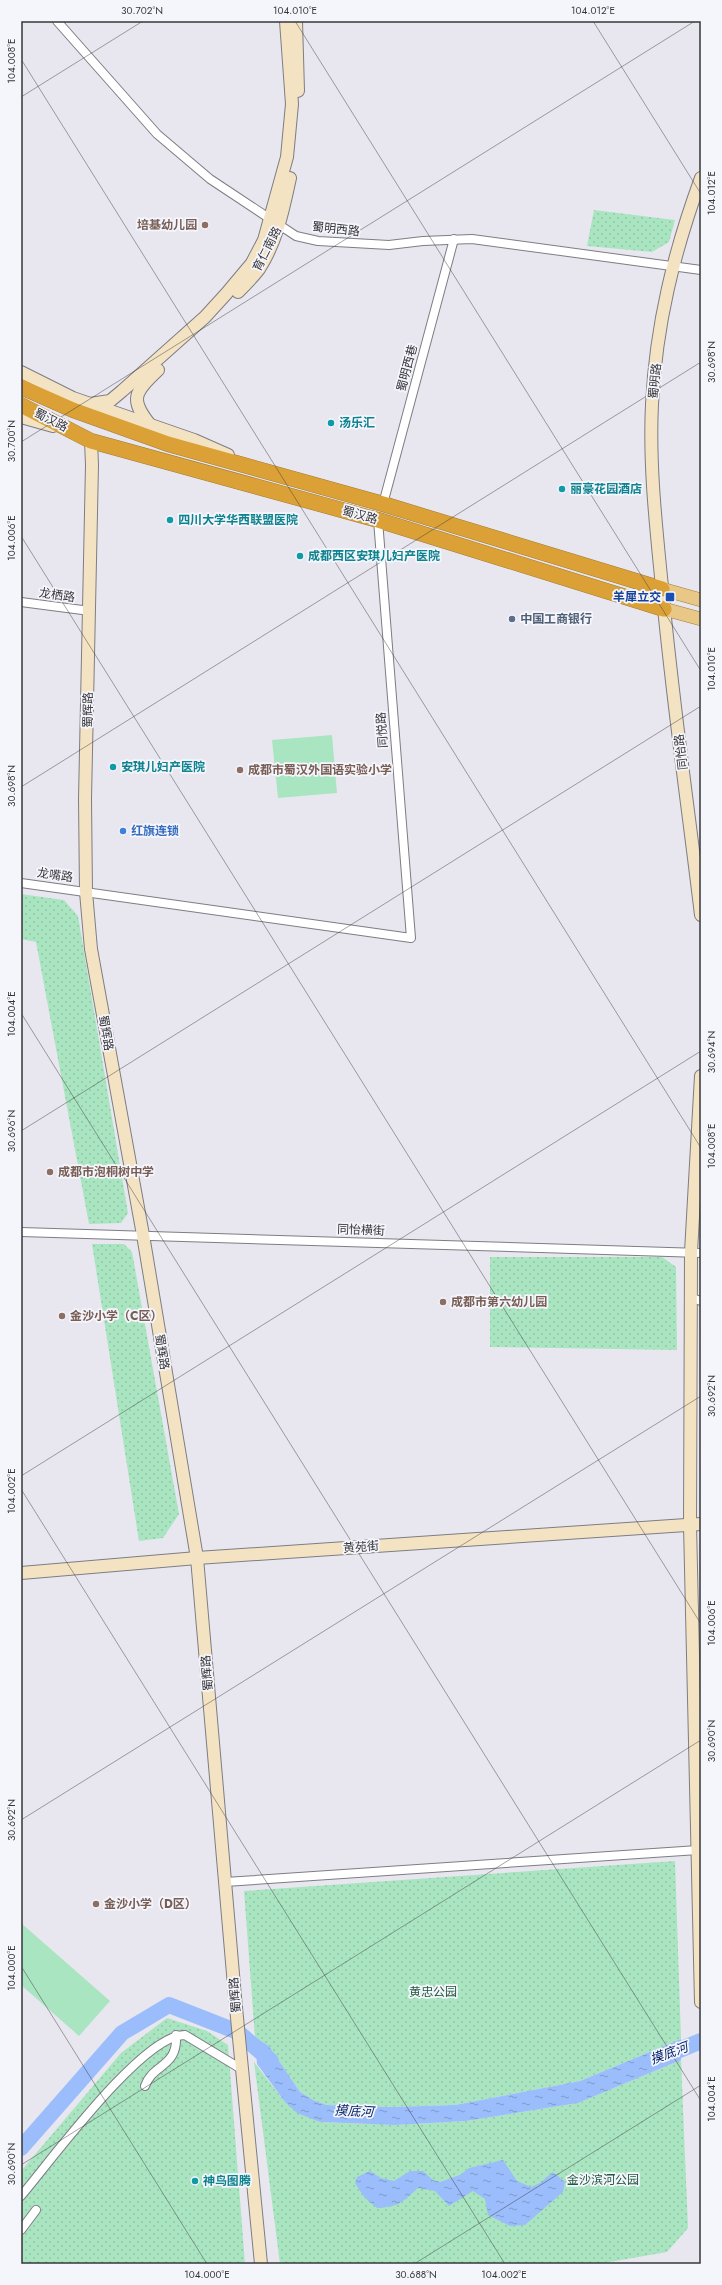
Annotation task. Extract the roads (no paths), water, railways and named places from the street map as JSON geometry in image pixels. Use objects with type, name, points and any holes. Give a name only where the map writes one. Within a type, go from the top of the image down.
[{"type":"highway","name":"蜀汉路","points":[[21,387],[73,410],[168,444],[383,504],[662,590]]},
{"type":"highway","name":"蜀汉路","points":[[21,405],[91,441],[378,520],[664,609]]},
{"type":"main road","name":"蜀汉路","points":[[662,590],[701,600]]},
{"type":"main road","name":"蜀汉路","points":[[664,609],[701,619]]},
{"type":"street","name":"蜀明西路","points":[[57,21],[157,134],[210,179],[296,236],[318,241],[389,245],[454,239],[472,239],[701,270]]},
{"type":"street","points":[[90,404],[110,401],[205,317],[252,263],[264,240],[276,222],[288,157],[292,104],[286,21]]},
{"type":"street","name":"育仁南路","points":[[151,426],[137,405],[135,399],[137,391],[215,317],[258,270],[276,222],[294,161],[299,106],[296,21]]},
{"type":"street","name":"蜀明路","points":[[662,590],[651,476],[652,403],[666,291],[672,265],[701,178]]},
{"type":"street","name":"蜀明西巷","points":[[383,504],[454,239]]},
{"type":"street","points":[[21,372],[90,404],[194,440],[260,470]]},
{"type":"street","points":[[21,417],[76,432]]},
{"type":"street","name":"蜀辉路","points":[[91,441],[90,611],[85,799],[86,892],[91,949],[143,1235],[197,1558],[237,2021],[241,2048],[261,2264]]},
{"type":"street","name":"同悦路","points":[[378,520],[410,938]]},
{"type":"street","name":"同怡路","points":[[662,590],[701,915]]},
{"type":"street","name":"龙栖路","points":[[21,602],[90,611]]},
{"type":"street","name":"龙嘴路","points":[[21,883],[410,938]]},
{"type":"street","points":[[701,1076],[696,1252],[698,1850],[701,2002]]},
{"type":"street","name":"同怡横街","points":[[21,1232],[696,1252]]},
{"type":"street","name":"黄苑街","points":[[21,1573],[197,1558],[696,1524]]},
{"type":"street","points":[[225,1882],[698,1850]]},
{"type":"street","points":[[21,2196],[119,2079],[154,2047],[176,2035],[185,2035],[243,2070]]},
{"type":"street","points":[[145,2086],[153,2073],[169,2061],[176,2043],[176,2035]]},
{"type":"street","points":[[21,2230],[36,2210]]},
{"type":"water","points":[[255,2037],[269,2046],[300,2092],[315,2101],[327,2105],[391,2107],[455,2105],[580,2081],[681,2039],[681,2060],[578,2103],[466,2121],[395,2125],[320,2122],[297,2113],[285,2102],[257,2064]]},
{"type":"water","points":[[503,2160],[517,2181],[531,2187],[540,2183],[553,2172],[565,2182],[563,2192],[525,2225],[510,2226],[488,2215],[485,2199],[473,2191],[449,2206],[435,2191],[418,2188],[400,2203],[377,2208],[364,2197],[355,2183],[357,2177],[370,2171],[381,2178],[394,2181],[410,2171],[423,2171],[433,2180],[440,2182],[460,2175],[469,2168]]},
{"type":"waterway","name":"摸底河","points":[[21,2148],[122,2033],[169,2005],[238,2032],[271,2061]]},
{"type":"waterway","name":"摸底河","points":[[660,2058],[701,2041]]},
{"type":"place","name":"培基幼儿园","points":[[205,225]]},
{"type":"place","name":"汤乐汇","points":[[331,423]]},
{"type":"place","name":"丽豪花园酒店","points":[[562,489]]},
{"type":"place","name":"四川大学华西联盟医院","points":[[170,520]]},
{"type":"place","name":"成都西区安琪儿妇产医院","points":[[300,556]]},
{"type":"place","name":"羊犀立交","points":[[670,597]]},
{"type":"place","name":"中国工商银行","points":[[512,619]]},
{"type":"place","name":"安琪儿妇产医院","points":[[113,767]]},
{"type":"place","name":"成都市蜀汉外国语实验小学","points":[[240,770]]},
{"type":"place","name":"红旗连锁","points":[[123,831]]},
{"type":"place","name":"成都市泡桐树中学","points":[[50,1172]]},
{"type":"place","name":"成都市第六幼儿园","points":[[443,1302]]},
{"type":"place","name":"金沙小学（C区）","points":[[62,1316]]},
{"type":"place","name":"金沙小学（D区）","points":[[96,1904]]},
{"type":"place","name":"神鸟图腾","points":[[195,2181]]},
{"type":"park label","name":"黄忠公园","points":[[433,1992]]},
{"type":"park label","name":"金沙滨河公园","points":[[603,2180]]}]
